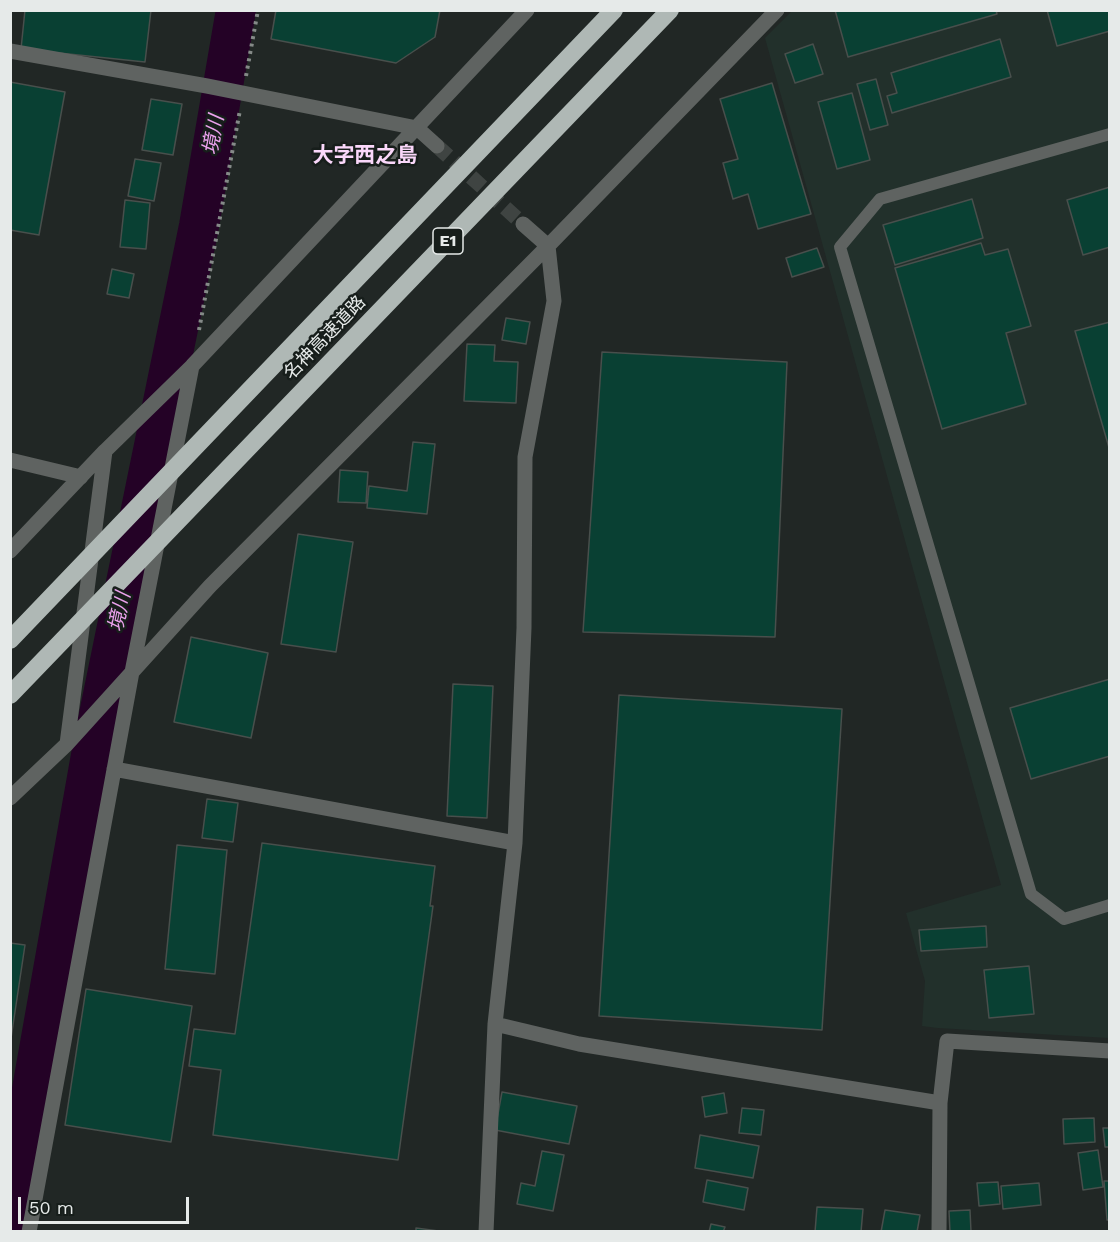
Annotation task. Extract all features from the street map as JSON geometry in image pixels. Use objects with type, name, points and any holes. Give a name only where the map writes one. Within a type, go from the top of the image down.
[{"type":"highway","name":"名神高速道路","points":[[10,639],[614,10]]},
{"type":"highway","name":"名神高速道路","points":[[10,695],[670,10]]},
{"type":"street","points":[[10,551],[109,447],[192,366],[527,10]]},
{"type":"street","points":[[10,798],[67,744],[210,586],[548,246],[777,10]]},
{"type":"street","points":[[10,51],[244,92],[417,128],[437,146]]},
{"type":"street","points":[[486,1232],[495,1023],[515,843],[524,628],[525,457],[554,301],[548,246],[522,224]]},
{"type":"street","points":[[29,1232],[132,672],[192,366]]},
{"type":"street","points":[[67,744],[109,447]]},
{"type":"street","points":[[10,460],[81,477]]},
{"type":"street","points":[[114,769],[515,843]]},
{"type":"street","points":[[495,1023],[579,1044],[940,1103]]},
{"type":"street","points":[[939,1232],[940,1103],[947,1041],[1110,1051]]},
{"type":"lane","points":[[1110,134],[880,199],[840,247],[1031,894],[1064,920],[1110,905]]},
{"type":"path","points":[[199,332],[258,10]]},
{"type":"shaded area","points":[[792,11],[1109,11],[1109,1038],[922,1026],[925,981],[906,913],[1001,885],[765,38]]},
{"type":"building","points":[[25,10],[151,10],[145,62],[21,49]]},
{"type":"building","points":[[276,10],[440,10],[435,37],[396,63],[271,39]]},
{"type":"building","points":[[835,10],[996,10],[997,14],[848,57]]},
{"type":"building","points":[[1047,10],[1110,10],[1110,31],[1057,46]]},
{"type":"building","points":[[1000,39],[1011,77],[892,113],[887,96],[897,93],[891,73]]},
{"type":"building","points":[[813,44],[823,74],[795,83],[785,54]]},
{"type":"building","points":[[876,79],[888,125],[870,130],[857,84]]},
{"type":"building","points":[[10,82],[65,92],[39,235],[10,230]]},
{"type":"building","points":[[772,83],[811,214],[758,229],[748,194],[733,199],[723,163],[738,159],[720,99]]},
{"type":"building","points":[[852,93],[870,160],[837,169],[818,102]]},
{"type":"building","points":[[151,99],[182,104],[173,155],[142,150]]},
{"type":"building","points":[[135,159],[161,163],[154,201],[128,196]]},
{"type":"building","points":[[1110,187],[1110,247],[1083,255],[1067,200]]},
{"type":"building","points":[[972,199],[983,238],[895,265],[883,225]]},
{"type":"building","points":[[125,200],[150,203],[146,249],[120,247]]},
{"type":"building","points":[[981,243],[985,255],[1008,249],[1031,326],[1006,333],[1026,404],[942,429],[895,268]]},
{"type":"building","points":[[817,248],[824,267],[792,277],[786,258]]},
{"type":"building","points":[[112,269],[134,274],[129,298],[107,294]]},
{"type":"building","points":[[506,318],[530,322],[526,344],[502,340]]},
{"type":"building","points":[[1110,322],[1110,451],[1075,331]]},
{"type":"building","points":[[467,344],[495,345],[494,361],[518,362],[516,403],[464,401]]},
{"type":"building","points":[[602,352],[787,362],[775,637],[583,632]]},
{"type":"building","points":[[413,442],[435,444],[427,514],[367,508],[369,486],[407,491]]},
{"type":"building","points":[[340,470],[368,472],[366,503],[338,502]]},
{"type":"building","points":[[298,534],[353,542],[336,652],[281,644]]},
{"type":"building","points":[[191,637],[268,653],[251,738],[174,722]]},
{"type":"building","points":[[1110,679],[1110,756],[1031,779],[1010,708]]},
{"type":"building","points":[[453,684],[493,686],[487,818],[447,816]]},
{"type":"building","points":[[619,695],[842,709],[822,1030],[599,1016]]},
{"type":"building","points":[[207,799],[238,803],[233,842],[202,838]]},
{"type":"building","points":[[262,843],[435,866],[430,906],[433,906],[398,1160],[213,1135],[221,1070],[189,1066],[194,1029],[235,1034]]},
{"type":"building","points":[[177,845],[227,850],[215,974],[165,969]]},
{"type":"building","points":[[986,926],[987,947],[921,951],[919,930]]},
{"type":"building","points":[[10,943],[25,945],[10,1045]]},
{"type":"building","points":[[1029,966],[1034,1014],[989,1018],[984,970]]},
{"type":"building","points":[[86,989],[192,1006],[171,1142],[65,1125]]},
{"type":"building","points":[[502,1092],[577,1106],[569,1144],[495,1130]]},
{"type":"building","points":[[724,1093],[727,1113],[705,1117],[702,1097]]},
{"type":"building","points":[[742,1108],[764,1110],[761,1135],[739,1133]]},
{"type":"building","points":[[1094,1118],[1095,1142],[1064,1144],[1063,1119]]},
{"type":"building","points":[[1103,1128],[1110,1128],[1110,1147],[1105,1147]]},
{"type":"building","points":[[700,1135],[759,1146],[753,1178],[695,1168]]},
{"type":"building","points":[[1098,1150],[1103,1187],[1083,1190],[1078,1153]]},
{"type":"building","points":[[542,1151],[564,1155],[553,1211],[517,1204],[521,1183],[535,1186]]},
{"type":"building","points":[[707,1180],[748,1188],[744,1210],[703,1202]]},
{"type":"building","points":[[1104,1181],[1110,1181],[1110,1220],[1107,1220]]},
{"type":"building","points":[[998,1182],[1000,1204],[979,1206],[977,1183]]},
{"type":"building","points":[[1039,1183],[1041,1205],[1003,1209],[1001,1186]]},
{"type":"building","points":[[817,1207],[863,1209],[861,1232],[815,1232]]},
{"type":"building","points":[[885,1210],[920,1215],[917,1232],[881,1232]]},
{"type":"building","points":[[970,1210],[971,1232],[950,1232],[949,1211]]},
{"type":"building","points":[[711,1224],[725,1227],[723,1232],[709,1232]]},
{"type":"building","points":[[416,1228],[446,1232],[416,1232]]},
{"type":"waterway","name":"境川","points":[[10,1214],[93,744],[199,226],[236,10]]},
{"type":"tunnel","points":[[437,146],[523,224]]},
{"type":"district","name":"大字西之島","points":[[365,156]]}]
